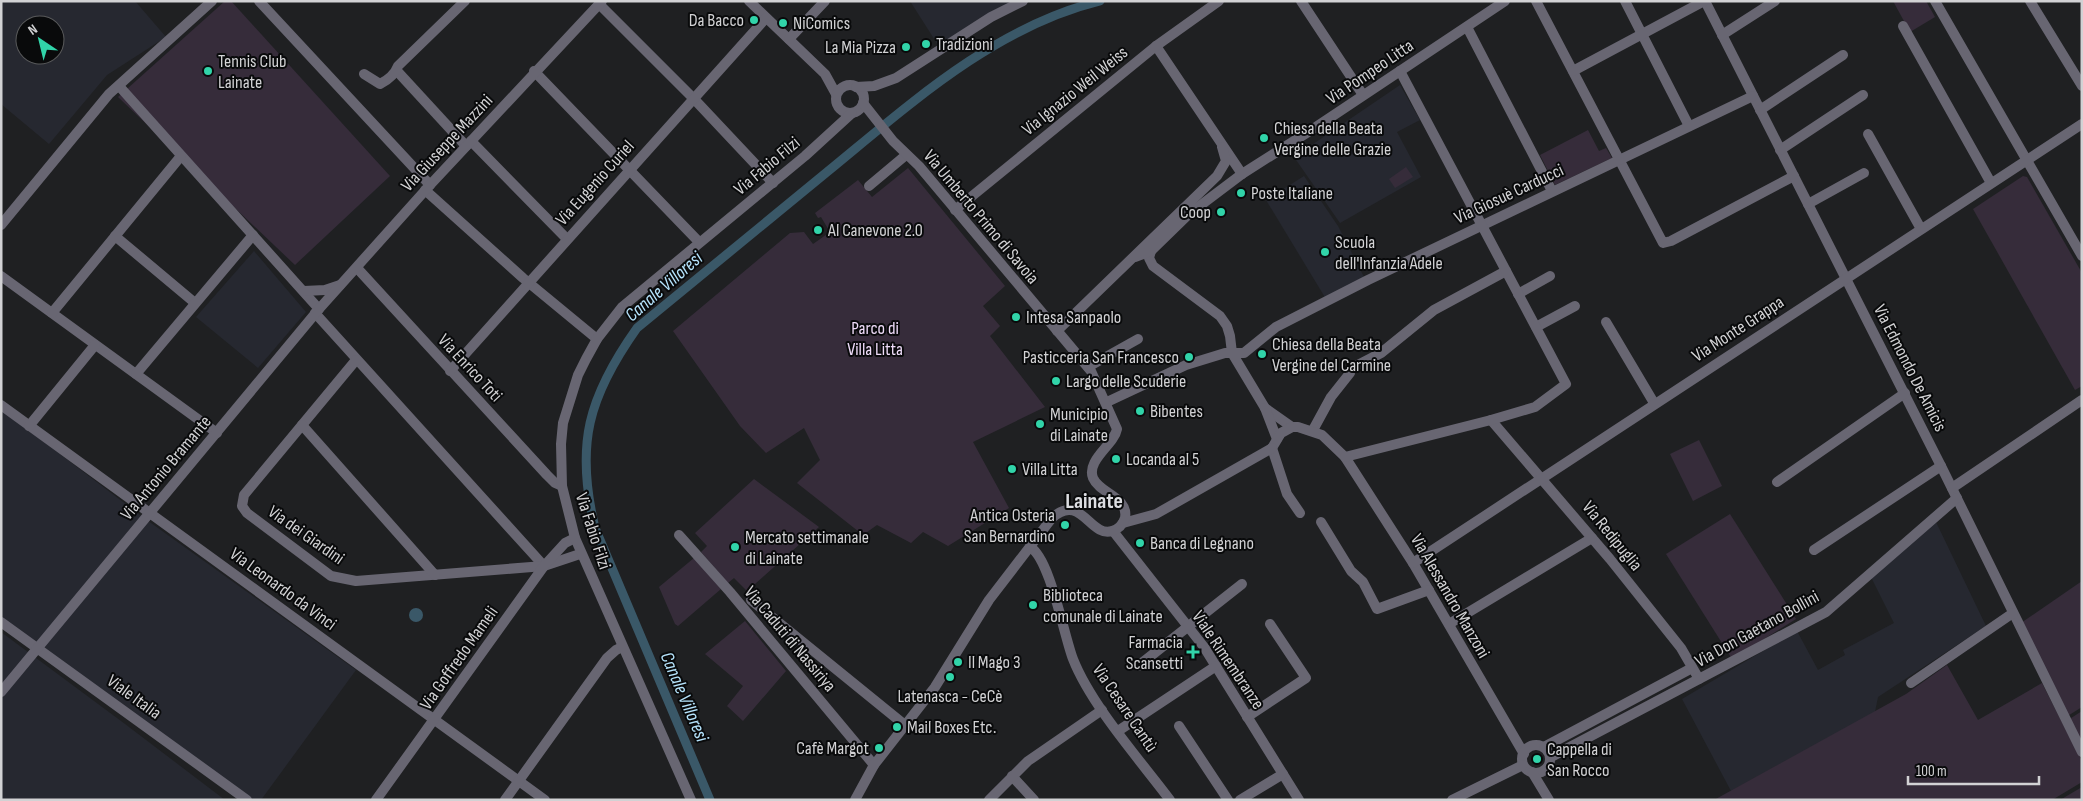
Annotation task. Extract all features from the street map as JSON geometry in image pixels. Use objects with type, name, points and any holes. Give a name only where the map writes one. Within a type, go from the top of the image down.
[{"type":"street","points":[[1,225],[109,94],[212,1]]},
{"type":"street","points":[[259,1],[427,187],[528,283],[597,340]]},
{"type":"street","points":[[364,74],[380,84],[397,71],[398,66],[465,1]]},
{"type":"street","points":[[749,1],[825,74],[836,94],[838,107],[835,127]]},
{"type":"street","points":[[789,39],[825,1]]},
{"type":"street","points":[[825,74],[851,86],[874,86],[896,78],[991,17],[1023,1]]},
{"type":"street","name":"Via Ignazio Weil Weiss","points":[[955,210],[1156,46],[1219,1]]},
{"type":"street","points":[[1301,1],[1364,96]]},
{"type":"street","name":"Via Pompeo Litta","points":[[1057,331],[1135,257],[1228,184],[1364,96],[1504,1]]},
{"type":"street","points":[[1536,1],[1664,244],[1794,176]]},
{"type":"street","points":[[1625,1],[1689,126]]},
{"type":"street","points":[[1573,70],[1705,1]]},
{"type":"street","name":"Via Edmondo De Amicis","points":[[1705,1],[1905,394],[2082,752]]},
{"type":"street","points":[[1722,35],[1775,1]]},
{"type":"street","points":[[1936,1],[2082,256]]},
{"type":"street","points":[[2030,1],[2082,86]]},
{"type":"street","points":[[600,3],[773,183]]},
{"type":"street","name":"Via Giuseppe Mazzini","points":[[317,311],[427,187],[534,71],[600,3]]},
{"type":"street","name":"Via Eugenio Curiel","points":[[450,371],[766,18]]},
{"type":"street","points":[[1903,26],[1991,183]]},
{"type":"street","points":[[1467,27],[1552,191]]},
{"type":"street","points":[[1156,46],[1222,147],[1242,174]]},
{"type":"street","points":[[1760,110],[1843,55]]},
{"type":"street","points":[[397,71],[468,144],[567,239]]},
{"type":"street","points":[[534,71],[699,242]]},
{"type":"street","points":[[1345,457],[1535,407],[1566,384],[1400,71]]},
{"type":"street","points":[[119,86],[304,292],[356,360],[544,566],[580,554]]},
{"type":"street","points":[[836,94],[851,86]]},
{"type":"street","points":[[851,86],[865,104]]},
{"type":"street","points":[[838,107],[844,112],[852,113],[859,110],[865,104],[874,86]]},
{"type":"street","points":[[1780,150],[1863,95]]},
{"type":"street","name":"Via Giosuè Carducci","points":[[1107,402],[1186,365],[1232,353],[1244,353],[1284,323],[1481,224],[1753,96]]},
{"type":"street","name":"Via Umberto Primo di Savoia","points":[[865,104],[892,141],[955,210],[1088,367],[1117,425],[1117,432],[1094,463],[1092,475]]},
{"type":"street","name":"Via Fabio Filzi","points":[[691,800],[580,554],[565,504],[562,486],[561,444],[563,423],[578,375],[597,340],[622,307],[773,183],[852,113]]},
{"type":"street","name":"Via Monte Grappa","points":[[1413,563],[1654,403],[2082,124]]},
{"type":"street","points":[[1868,134],[1921,229]]},
{"type":"street","points":[[1222,147],[1226,161],[1219,172],[1224,176],[1228,184]]},
{"type":"street","points":[[869,186],[906,155]]},
{"type":"street","points":[[52,313],[181,156]]},
{"type":"street","name":"Via Pompeo Litta","points":[[1150,247],[1219,172]]},
{"type":"street","points":[[1808,204],[1864,173]]},
{"type":"street","points":[[136,374],[253,235]]},
{"type":"street","points":[[115,236],[195,303]]},
{"type":"street","points":[[1150,247],[1149,258],[1152,266],[1220,316],[1227,326],[1232,353],[1266,408],[1287,494],[1300,513]]},
{"type":"street","name":"Via Enrico Toti","points":[[357,268],[555,483],[562,486]]},
{"type":"street","points":[[1266,408],[1292,427],[1308,429],[1353,369],[1381,353],[1434,310],[1506,271]]},
{"type":"street","points":[[1,276],[217,433]]},
{"type":"street","points":[[1518,294],[1550,276]]},
{"type":"street","points":[[304,292],[325,290],[341,285]]},
{"type":"street","points":[[1536,327],[1575,306]]},
{"type":"street","name":"Via Antonio Bramante","points":[[1,692],[317,311]]},
{"type":"street","points":[[1606,322],[1654,403]]},
{"type":"street","points":[[1088,367],[1138,339]]},
{"type":"street","points":[[29,426],[96,345]]},
{"type":"street","name":"Via dei Giardini","points":[[356,360],[244,495],[241,500],[244,510],[331,576],[356,581],[544,566]]},
{"type":"street","points":[[1777,482],[1905,394]]},
{"type":"street","points":[[1952,488],[2082,400]]},
{"type":"street","name":"Via Leonardo da Vinci","points":[[1,405],[545,800]]},
{"type":"street","name":"Via Redipuglia","points":[[1491,420],[1542,478],[1668,631],[1699,680]]},
{"type":"street","points":[[302,425],[435,575]]},
{"type":"street","points":[[855,800],[874,765],[935,687],[989,600],[1052,518],[1066,510],[1077,512],[1101,530],[1118,527],[1156,514],[1274,444],[1292,427]]},
{"type":"street","name":"Via Alessandro Manzoni","points":[[1308,429],[1322,435],[1345,457],[1413,563],[1524,754]]},
{"type":"street","points":[[1814,550],[1941,466]]},
{"type":"street","name":"Viale Rimembranze","points":[[1092,475],[1097,484],[1124,507],[1118,527],[1122,544],[1188,626],[1216,666],[1299,800]]},
{"type":"street","name":"Via Don Gaetano Bollini","points":[[1550,757],[1826,612],[1957,498]]},
{"type":"street","points":[[1321,522],[1351,571],[1363,582],[1378,610],[1429,590]]},
{"type":"street","name":"Via Caduti di Nassiriya","points":[[679,535],[730,592],[874,765]]},
{"type":"street","name":"Via Goffredo Mameli","points":[[376,800],[544,566],[564,543],[575,538]]},
{"type":"street","points":[[1449,624],[1592,538]]},
{"type":"street","name":"Via Cesare Cantù","points":[[1030,547],[1036,551],[1054,592],[1073,660],[1102,710],[1170,800]]},
{"type":"street","points":[[1138,666],[1242,584]]},
{"type":"street","points":[[751,600],[906,726]]},
{"type":"street","points":[[1911,683],[2013,613]]},
{"type":"street","name":"Viale Italia","points":[[1,622],[247,800]]},
{"type":"street","points":[[1247,717],[1306,678],[1270,624]]},
{"type":"street","points":[[505,800],[607,658],[616,650],[622,648]]},
{"type":"street","points":[[1118,731],[1216,666]]},
{"type":"street","name":"Via Don Gaetano Bollini","points":[[1544,748],[1692,668]]},
{"type":"street","points":[[989,800],[1012,776],[1039,753],[1102,710]]},
{"type":"street","points":[[1179,726],[1228,800]]},
{"type":"street","points":[[1523,765],[1524,754],[1536,746],[1544,748],[1550,757],[1548,766],[1536,771]]},
{"type":"street","points":[[1523,765],[1536,771],[1546,795]]},
{"type":"street","points":[[1452,800],[1523,765]]},
{"type":"street","points":[[1240,800],[1282,774]]},
{"type":"street","points":[[1012,776],[1034,800]]},
{"type":"shaded area","points":[[1,1],[135,1],[166,37],[107,75],[49,144],[1,104]]},
{"type":"shaded area","points":[[910,1],[1013,1],[938,45]]},
{"type":"shaded area","points":[[1400,85],[1420,120],[1397,132],[1421,177],[1340,223],[1294,157]]},
{"type":"shaded area","name":"Scuola dell'Infanzia Adele","points":[[1304,176],[1338,226],[1365,279],[1326,299],[1266,200]]},
{"type":"shaded area","points":[[254,251],[306,312],[258,368],[196,317]]},
{"type":"shaded area","points":[[1,409],[144,518],[356,670],[261,800],[251,800],[1,617]]},
{"type":"shaded area","points":[[1936,522],[1986,626],[1878,697],[1875,712],[1731,791],[1682,699],[1797,631],[1818,670],[1845,655],[1843,650],[1894,623],[1871,577]]},
{"type":"shaded area","points":[[1,632],[125,724],[225,800],[1,800]]},
{"type":"green space","points":[[225,1],[231,1],[390,176],[295,265],[118,97]]},
{"type":"green space","points":[[1893,1],[1926,1],[1935,17],[1910,32]]},
{"type":"green space","points":[[1588,130],[1599,151],[1606,148],[1612,158],[1555,185],[1540,155]]},
{"type":"green space","points":[[1406,167],[1413,177],[1395,188],[1389,179]]},
{"type":"green space","name":"Parco di Villa Litta","points":[[908,168],[1005,286],[983,306],[1000,326],[990,336],[1045,407],[973,442],[1009,508],[948,546],[923,532],[911,543],[877,525],[863,535],[797,483],[820,460],[804,428],[766,453],[740,426],[673,331],[790,233],[804,232],[813,244],[830,232],[821,217],[818,218],[815,213],[858,180],[872,197]]},
{"type":"green space","points":[[2023,176],[2027,177],[2082,273],[2082,386],[2075,390],[1973,209]]},
{"type":"green space","points":[[1699,440],[1722,486],[1693,501],[1670,454]]},
{"type":"green space","points":[[754,479],[819,527],[747,591],[734,578],[728,583],[701,552],[707,546],[695,533]]},
{"type":"green space","points":[[1730,514],[1796,619],[1732,659],[1666,554]]},
{"type":"green space","points":[[694,558],[721,589],[678,626],[675,624],[659,587]]},
{"type":"green space","points":[[2082,581],[2082,707],[2066,717],[2021,623]]},
{"type":"green space","points":[[745,621],[786,671],[743,721],[727,706],[743,686],[705,654]]},
{"type":"green space","points":[[1947,665],[1978,720],[2042,683],[2082,761],[2082,782],[2052,800],[1714,800],[1906,694]]},
{"type":"green space","points":[[2082,711],[2082,746],[2068,720]]},
{"type":"green space","points":[[2082,787],[2082,800],[2060,800]]},
{"type":"water","points":[[416,608],[421,610],[423,615],[421,620],[416,622],[411,620],[409,615],[411,610]]},
{"type":"waterway","name":"Canale Villoresi","points":[[710,800],[595,528],[586,471],[587,446],[590,423],[607,377],[637,328],[921,95],[989,49],[1024,29],[1061,13],[1100,1]]},
{"type":"place","name":"Da Bacco","points":[[754,20]]},
{"type":"place","name":"NiComics","points":[[783,23]]},
{"type":"place","name":"Tradizioni","points":[[926,44]]},
{"type":"place","name":"La Mia Pizza","points":[[906,47]]},
{"type":"place","name":"Tennis Club Lainate","points":[[208,71]]},
{"type":"place","name":"Chiesa della Beata Vergine delle Grazie","points":[[1264,138]]},
{"type":"place","name":"Poste Italiane","points":[[1241,193]]},
{"type":"place","name":"Coop","points":[[1221,212]]},
{"type":"place","name":"Al Canevone 2.0","points":[[818,230]]},
{"type":"place","name":"Scuola dell'Infanzia Adele","points":[[1325,252]]},
{"type":"place","name":"Intesa Sanpaolo","points":[[1016,317]]},
{"type":"place","name":"Chiesa della Beata Vergine del Carmine","points":[[1262,354]]},
{"type":"place","name":"Pasticceria San Francesco","points":[[1189,357]]},
{"type":"place","name":"Largo delle Scuderie","points":[[1056,381]]},
{"type":"place","name":"Bibentes","points":[[1140,411]]},
{"type":"place","name":"Municipio di Lainate","points":[[1040,424]]},
{"type":"place","name":"Locanda al 5","points":[[1116,459]]},
{"type":"place","name":"Villa Litta","points":[[1012,469]]},
{"type":"place","name":"Antica Osteria San Bernardino","points":[[1065,525]]},
{"type":"place","name":"Banca di Legnano","points":[[1140,543]]},
{"type":"place","name":"Mercato settimanale di Lainate","points":[[735,547]]},
{"type":"place","name":"Biblioteca comunale di Lainate","points":[[1033,605]]},
{"type":"place","name":"Farmacia Scansetti","points":[[1193,652]]},
{"type":"place","name":"Il Mago 3","points":[[958,662]]},
{"type":"place","name":"Latenasca - CeCè","points":[[950,677]]},
{"type":"place","name":"Mail Boxes Etc.","points":[[897,727]]},
{"type":"place","name":"Cafè Margot","points":[[879,748]]},
{"type":"place","name":"Cappella di San Rocco","points":[[1537,759]]},
{"type":"district","name":"Lainate","points":[[1094,501]]}]
